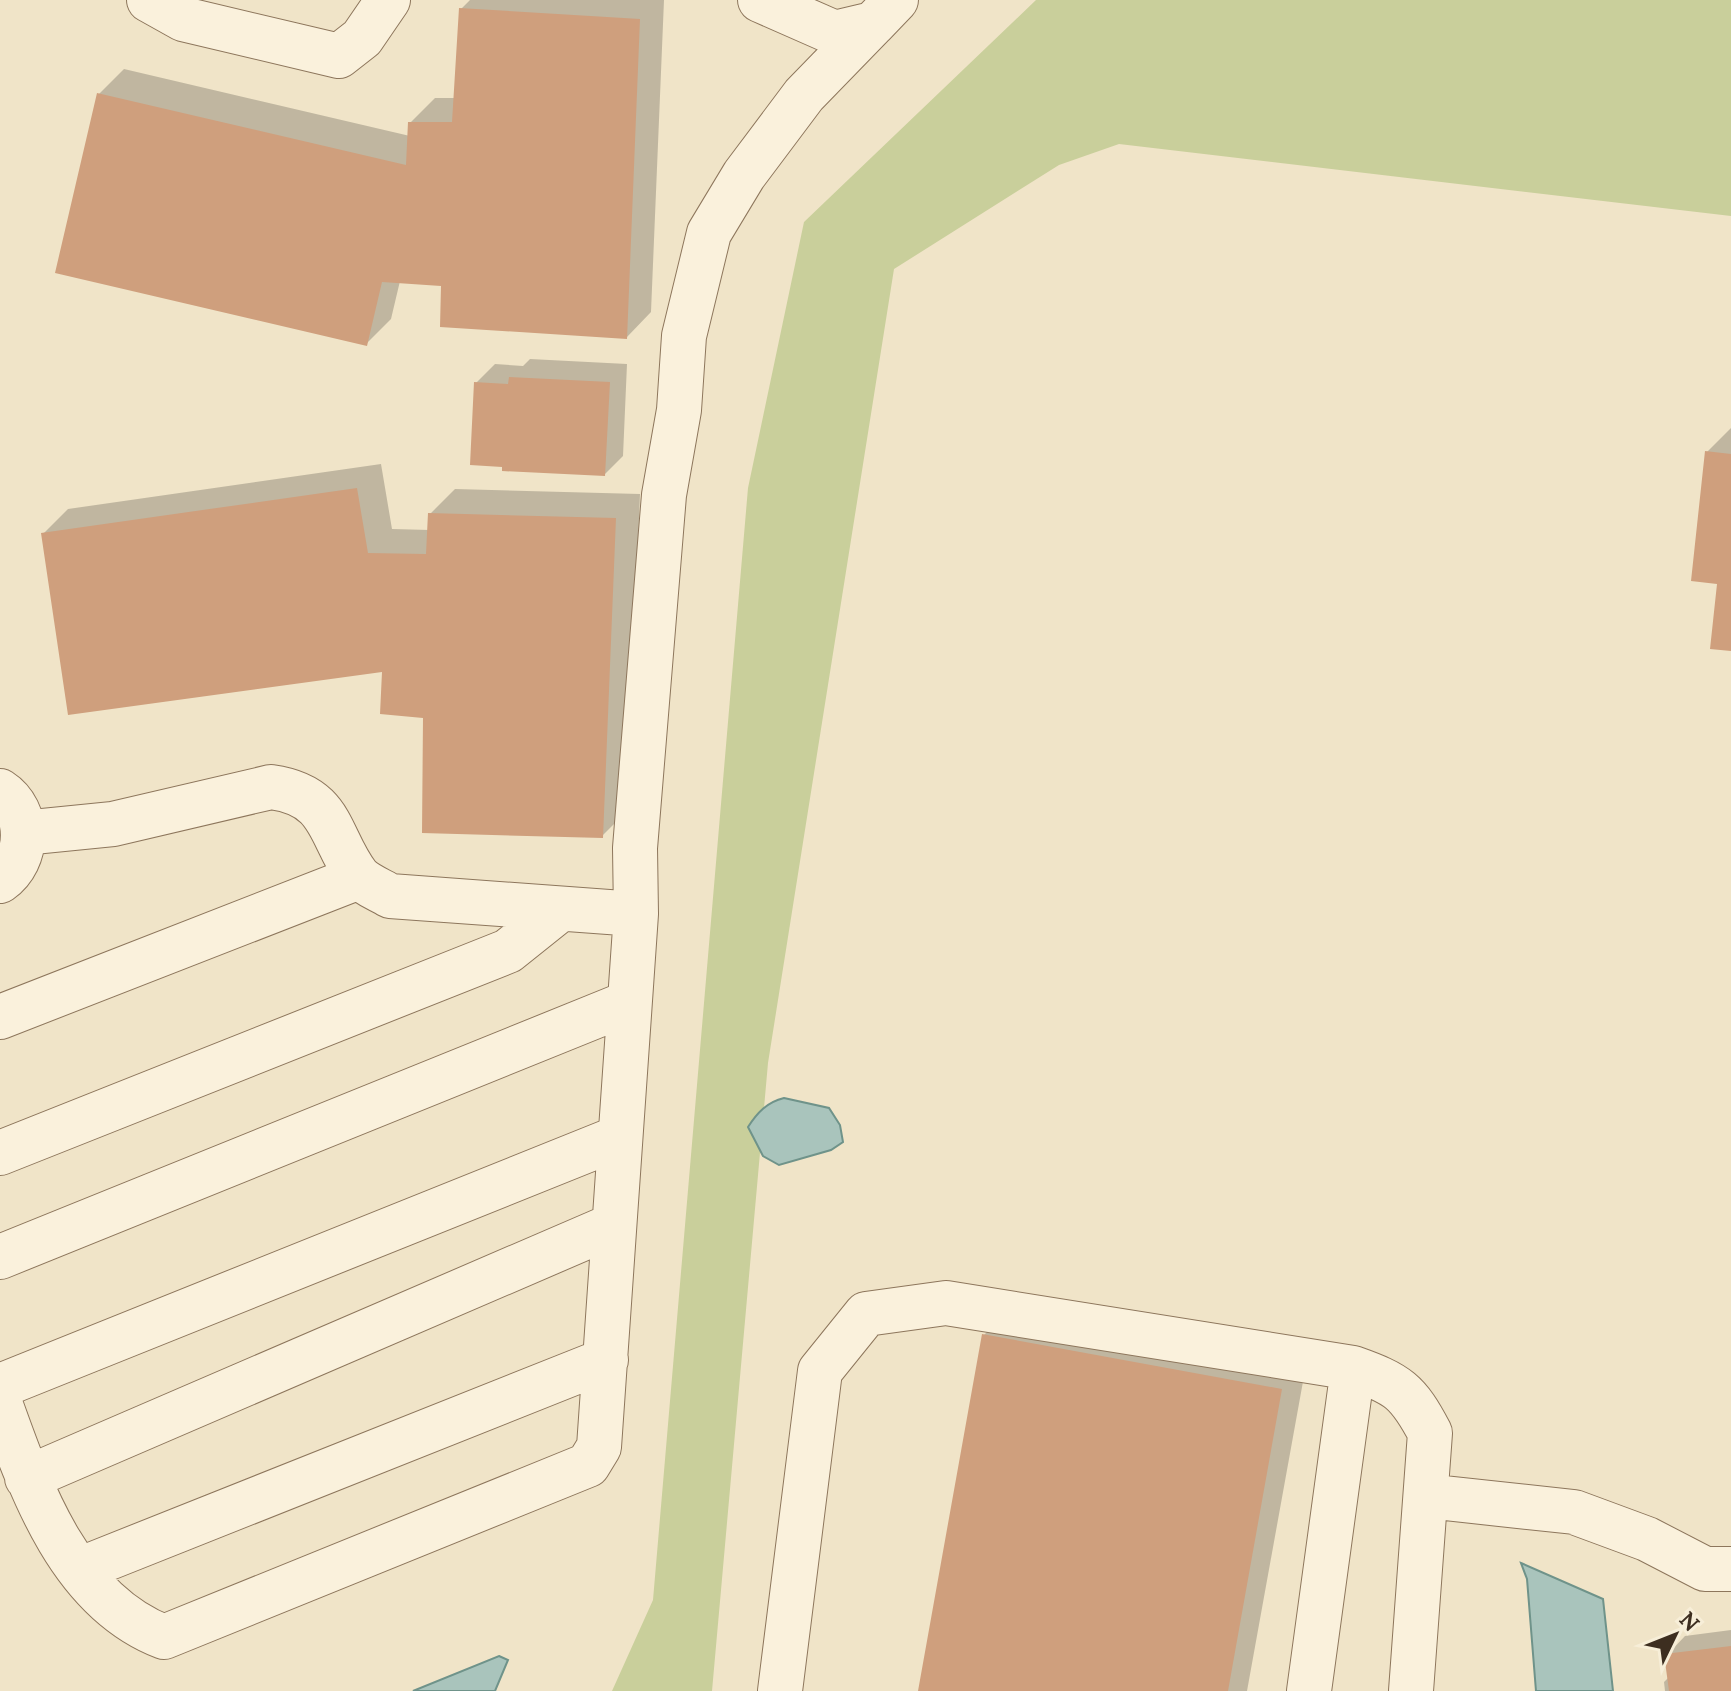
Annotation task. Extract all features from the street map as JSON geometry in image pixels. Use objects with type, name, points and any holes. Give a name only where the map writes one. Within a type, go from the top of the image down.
[{"type":"lane","points":[[149,0],[183,19],[339,56],[362,38],[388,0]]},
{"type":"lane","points":[[780,5],[835,33],[885,12]]},
{"type":"lane","points":[[0,1403],[42,1512],[81,1569],[114,1608],[137,1627],[164,1637],[588,1465],[599,1447],[636,914],[635,848],[664,495],[679,410],[684,336],[709,233],[744,175],[804,95],[885,12]]},
{"type":"lane","points":[[23,833],[113,824],[271,787],[294,790],[331,822],[359,877],[390,896],[558,911],[636,914]]},
{"type":"lane","points":[[0,791],[17,809],[23,833],[18,861],[0,881]]},
{"type":"lane","points":[[0,1017],[359,877]]},
{"type":"lane","points":[[0,1153],[508,951],[558,911]]},
{"type":"lane","points":[[0,1257],[628,1003]]},
{"type":"lane","points":[[0,1386],[620,1137]]},
{"type":"lane","points":[[27,1478],[614,1225]]},
{"type":"lane","points":[[780,1691],[820,1371],[866,1314],[946,1303],[1353,1368],[1393,1382],[1417,1408],[1430,1433],[1411,1691]]},
{"type":"lane","points":[[81,1569],[606,1360]]},
{"type":"lane","points":[[1309,1691],[1353,1368]]},
{"type":"lane","points":[[1426,1496],[1574,1512],[1647,1539],[1705,1569],[1731,1569]]},
{"type":"green space","points":[[1036,0],[1731,0],[1731,216],[1119,144],[1059,165],[894,269],[768,1063],[712,1691],[612,1691],[653,1600],[748,488],[804,222]]},
{"type":"water","points":[[784,1098],[829,1108],[840,1125],[843,1142],[831,1150],[779,1165],[763,1156],[748,1127],[763,1109]]},
{"type":"water","points":[[1521,1563],[1603,1599],[1613,1691],[1536,1691],[1527,1579]]},
{"type":"water","points":[[499,1656],[508,1660],[495,1691],[413,1691]]},
{"type":"building","points":[[459,8],[640,19],[627,339],[440,327],[441,286],[382,282],[367,346],[55,273],[97,93],[406,165],[408,122],[452,122]]},
{"type":"building","points":[[509,377],[610,382],[605,476],[502,471],[502,467],[470,465],[474,382],[508,384]]},
{"type":"building","points":[[1705,451],[1731,454],[1731,651],[1710,649],[1717,584],[1691,581]]},
{"type":"building","points":[[357,488],[368,553],[426,554],[428,513],[616,518],[603,838],[422,833],[423,718],[380,714],[382,672],[68,715],[41,533]]},
{"type":"building","points":[[982,1334],[1282,1389],[1228,1691],[918,1691]]},
{"type":"building","points":[[1731,1646],[1731,1691],[1669,1691],[1664,1654]]}]
